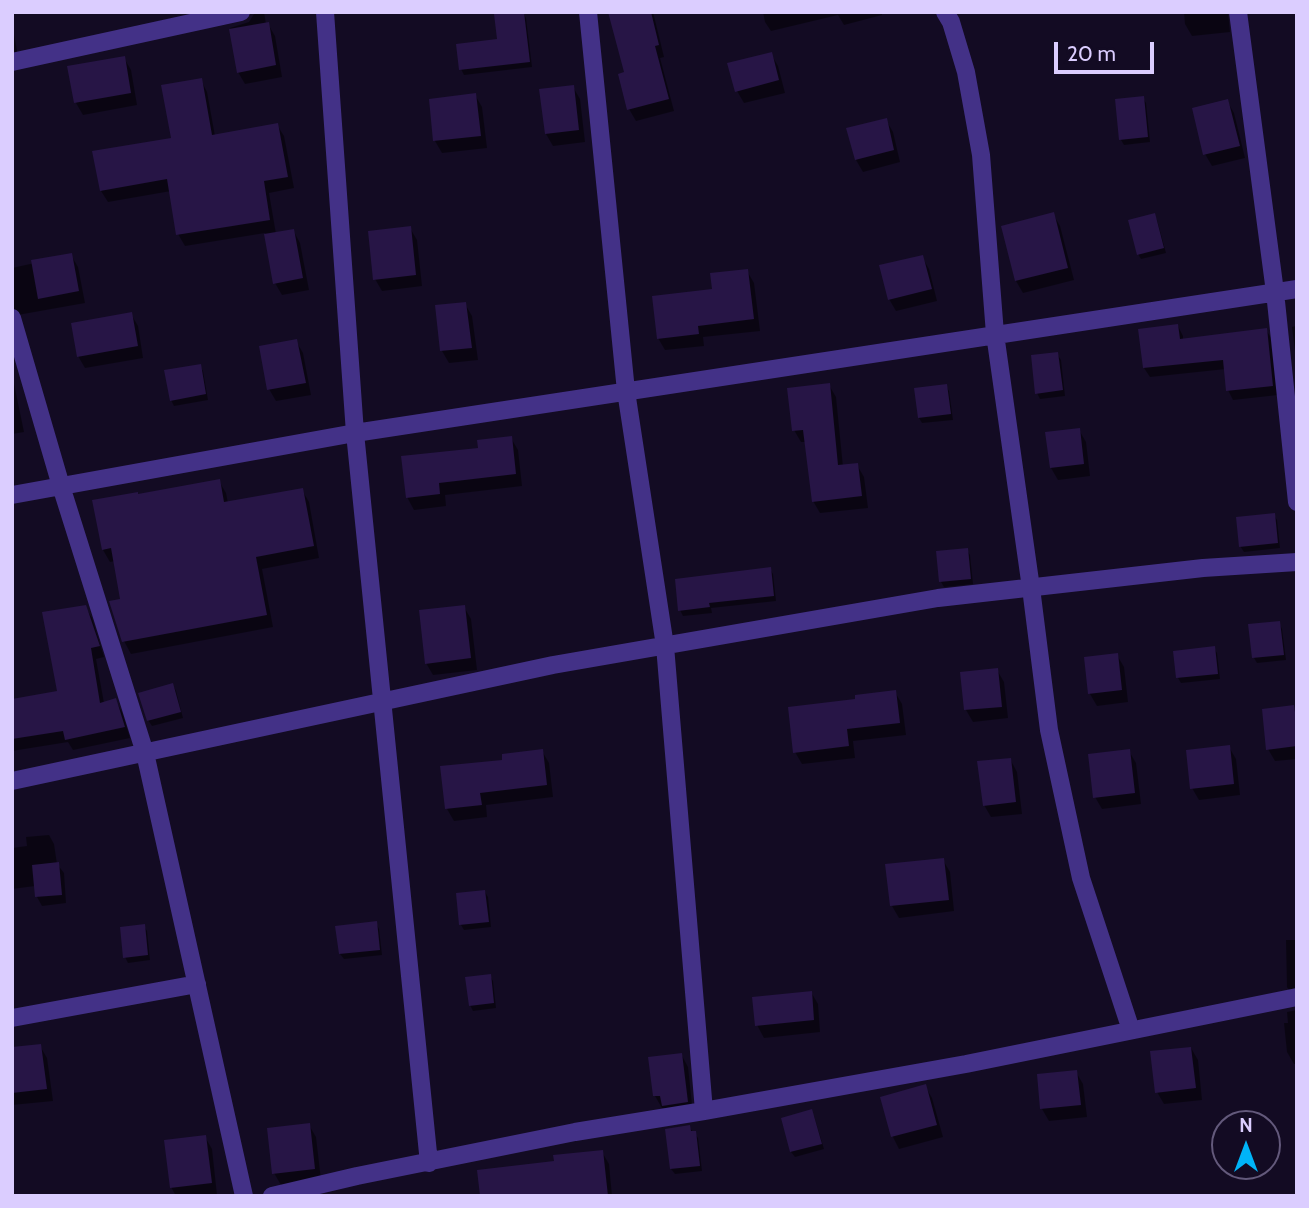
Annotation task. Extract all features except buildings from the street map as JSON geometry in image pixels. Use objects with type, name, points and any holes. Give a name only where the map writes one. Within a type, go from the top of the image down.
[{"type":"street","points":[[12,62],[241,12]]},
{"type":"street","points":[[325,12],[355,433],[429,1163]]},
{"type":"street","points":[[588,12],[626,391],[665,646],[704,1111]]},
{"type":"street","points":[[945,12],[951,22],[967,72],[981,155],[995,334],[1049,730],[1081,878],[1131,1030]]},
{"type":"street","points":[[1238,12],[1275,292],[1297,502]]},
{"type":"street","points":[[12,495],[355,433],[1297,289]]},
{"type":"street","points":[[12,318],[61,486],[145,753],[244,1196]]},
{"type":"street","points":[[12,781],[553,665],[938,598],[1203,568],[1297,562]]},
{"type":"street","points":[[12,1018],[197,984]]},
{"type":"street","points":[[272,1196],[575,1132],[967,1064],[1297,997]]}]
